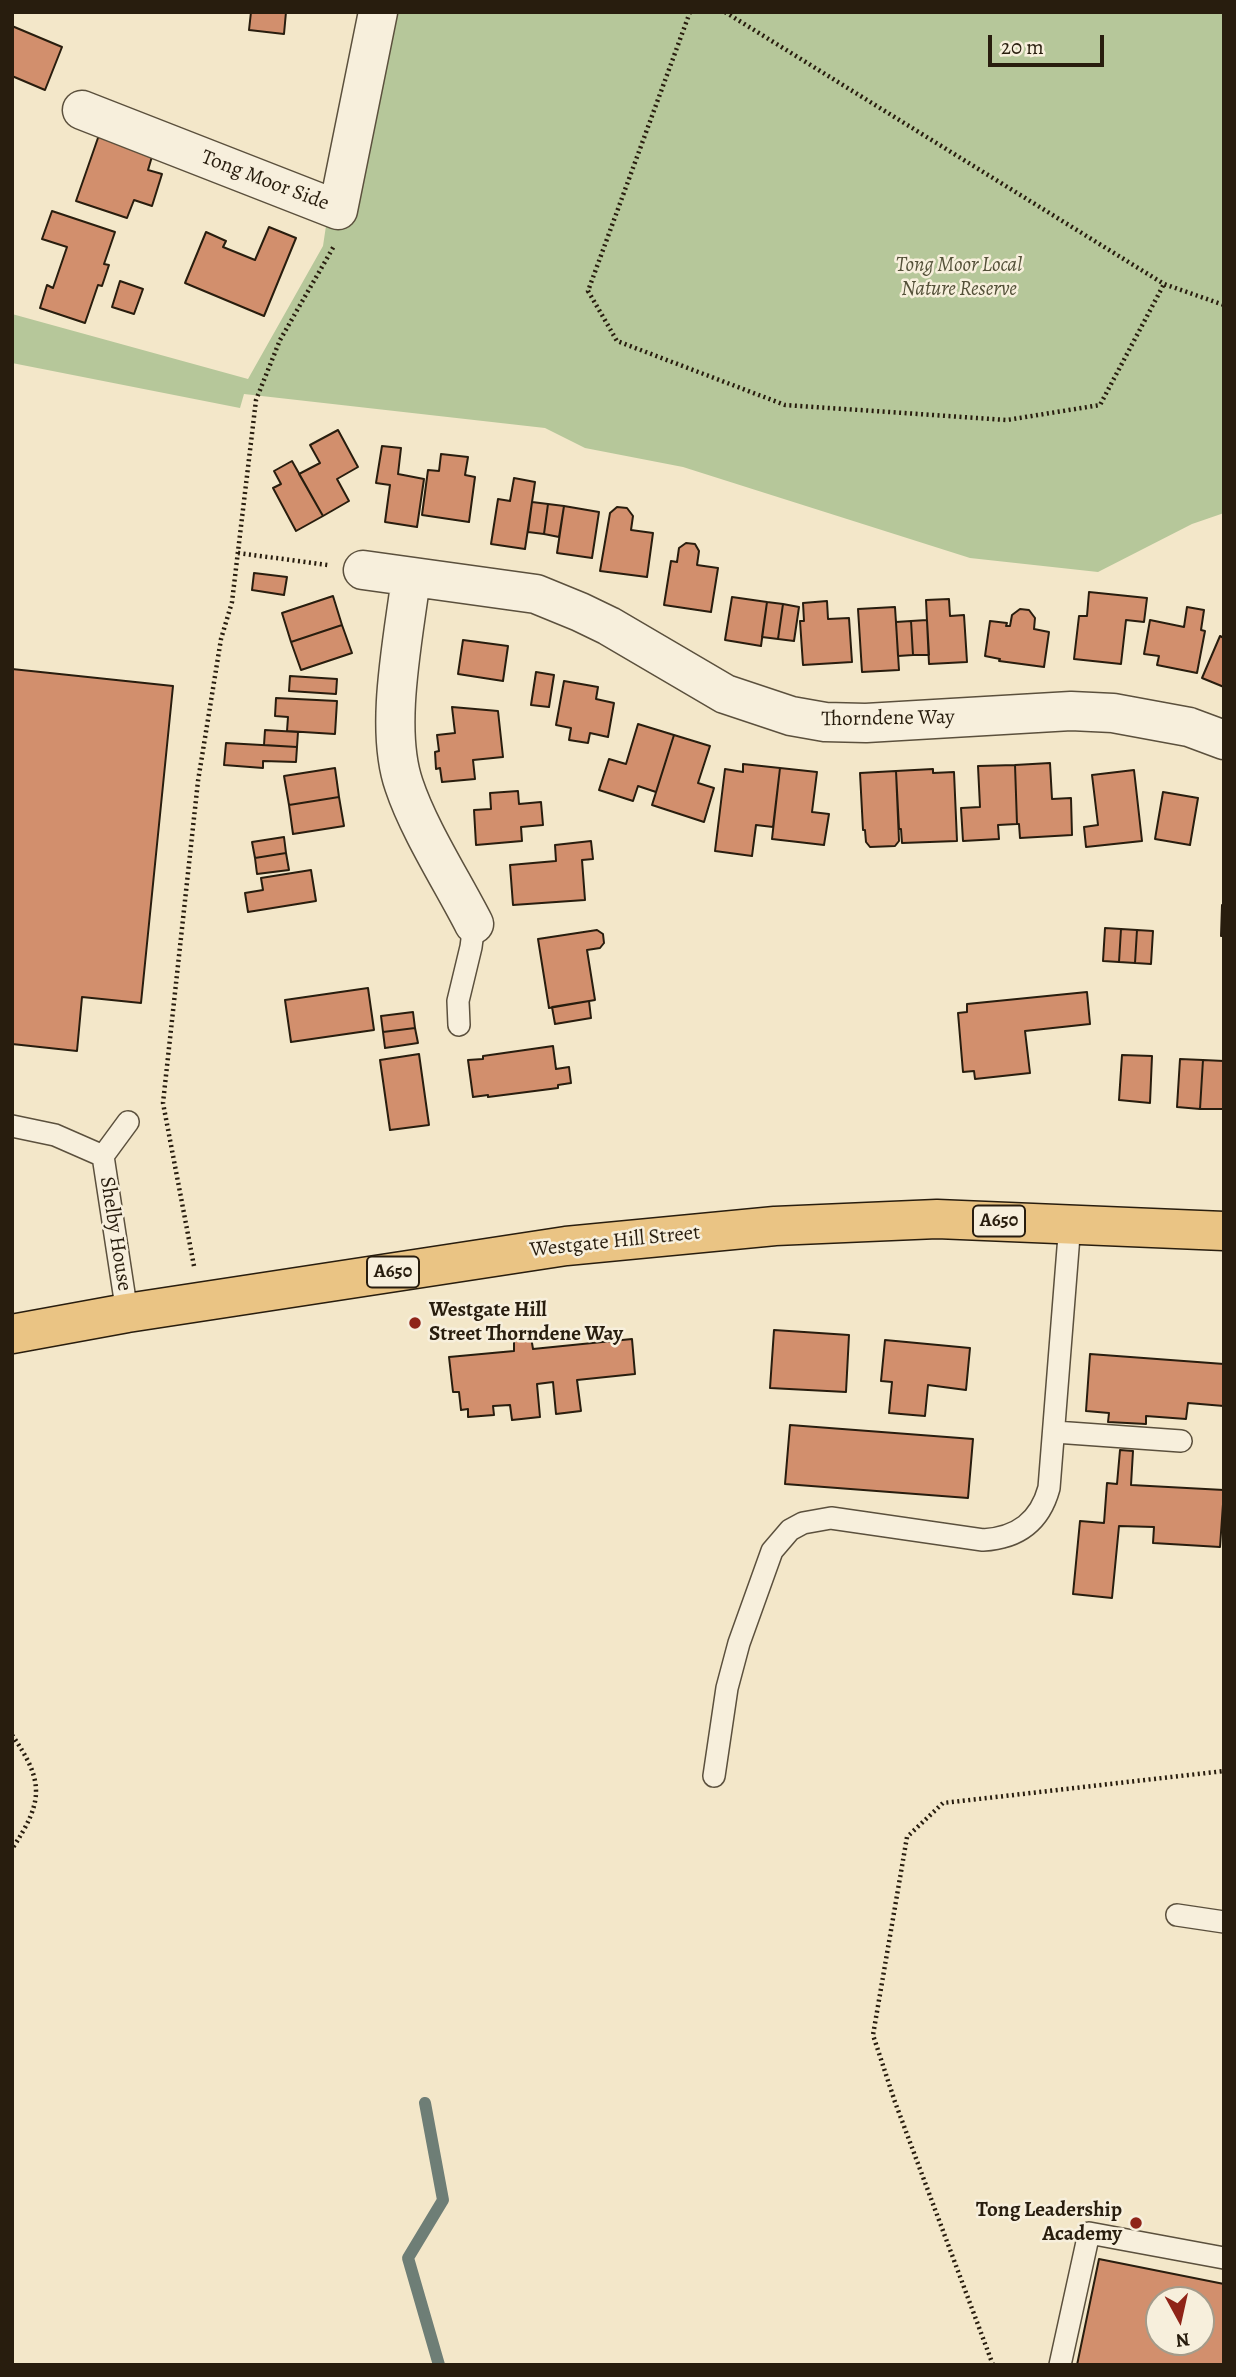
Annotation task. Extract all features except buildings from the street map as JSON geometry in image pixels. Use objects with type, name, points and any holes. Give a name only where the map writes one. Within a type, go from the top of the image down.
[{"type":"highway","name":"Westgate Hill Street","points":[[12,1334],[127,1312],[566,1246],[775,1226],[937,1219],[1224,1231]]},
{"type":"street","name":"Tong Moor Side","points":[[82,110],[338,210],[378,12]]},
{"type":"street","name":"Thorndene Way","points":[[363,570],[536,594],[609,626],[725,694],[791,716],[824,722],[866,723],[1071,711],[1113,713],[1189,727],[1224,740]]},
{"type":"street","points":[[411,577],[398,677],[395,746],[403,784],[474,924]]},
{"type":"lane","points":[[459,1025],[458,1001],[474,924]]},
{"type":"lane","name":"Shelby House","points":[[127,1312],[103,1156],[128,1122]]},
{"type":"lane","name":"Shelby House","points":[[12,1126],[55,1135],[103,1156]]},
{"type":"lane","points":[[714,1776],[727,1688],[739,1643],[772,1551],[790,1530],[803,1523],[831,1518],[983,1540],[1013,1535],[1037,1516],[1049,1488],[1070,1223]]},
{"type":"lane","points":[[1055,1432],[1181,1441]]},
{"type":"lane","points":[[1177,1915],[1224,1923]]},
{"type":"lane","points":[[1060,2365],[1090,2233],[1224,2258]]},
{"type":"path","points":[[691,12],[587,291],[617,341],[785,405],[1007,420],[1100,405],[1164,284]]},
{"type":"path","points":[[725,12],[1164,284],[1224,305]]},
{"type":"path","points":[[201,1301],[163,1102],[198,781],[221,639],[232,602],[256,400],[280,340],[340,236],[338,210]]},
{"type":"path","points":[[238,553],[363,570]]},
{"type":"path","points":[[12,1735],[26,1755],[34,1779],[37,1804],[12,1849]]},
{"type":"path","points":[[993,2365],[895,2102],[873,2035],[907,1837],[943,1803],[1224,1771]]},
{"type":"green space","name":"Tong Moor Local Nature Reserve","points":[[365,12],[1224,12],[1224,513],[1192,524],[1098,572],[970,558],[683,467],[585,448],[545,428],[244,394],[240,408],[12,363],[12,314],[248,379],[323,246]]},
{"type":"waterway","points":[[425,2103],[443,2200],[408,2258],[439,2365]]},
{"type":"place","name":"Westgate Hill Street Thorndene Way","points":[[415,1323]]},
{"type":"place","name":"Tong Leadership Academy","points":[[1136,2223]]}]
